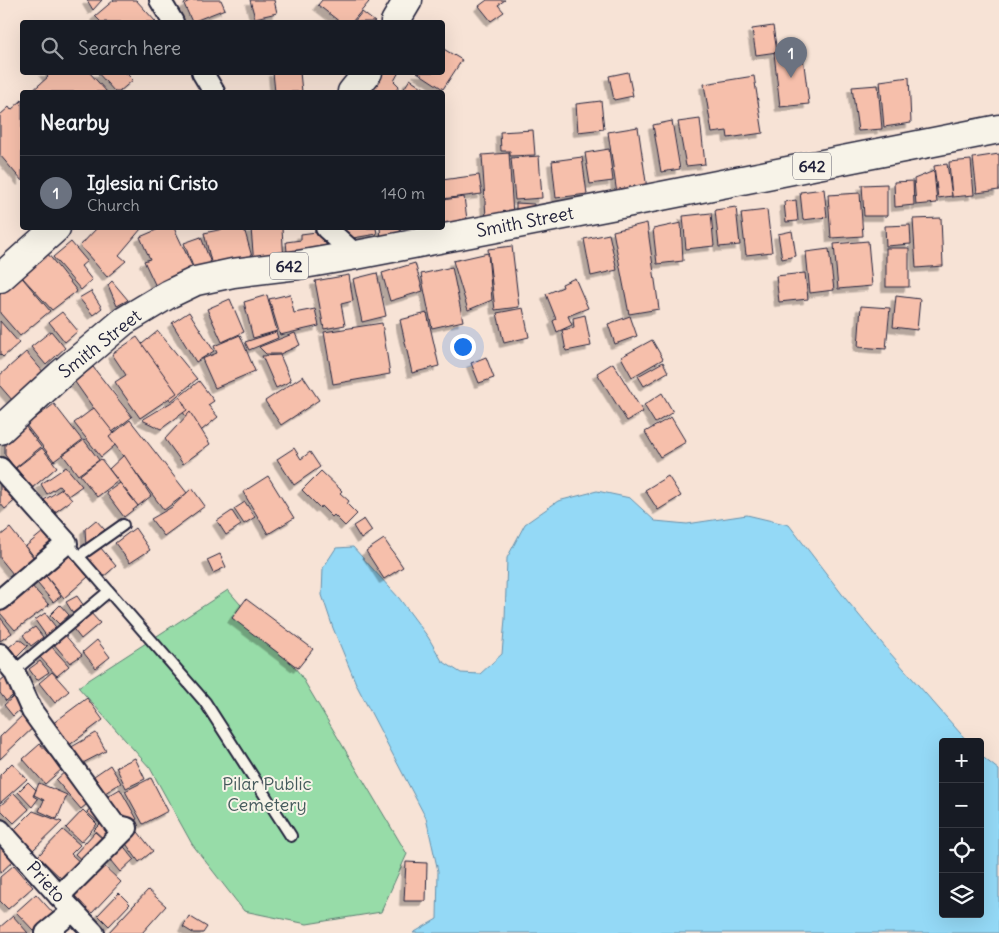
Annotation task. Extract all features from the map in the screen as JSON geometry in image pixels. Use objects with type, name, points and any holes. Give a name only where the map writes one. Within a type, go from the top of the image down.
[{"type":"main road","points":[[396,20],[408,0]]},
{"type":"main road","points":[[354,90],[366,75]]},
{"type":"main road","name":"Smith Street","points":[[0,430],[60,375],[124,321],[169,294],[196,281],[234,273],[356,255],[999,129]]},
{"type":"main road","points":[[0,278],[54,230]]},
{"type":"street","points":[[160,0],[173,20]]},
{"type":"street","points":[[204,75],[213,90]]},
{"type":"street","points":[[330,230],[356,255]]},
{"type":"street","points":[[0,468],[73,550],[0,600]]},
{"type":"street","points":[[0,654],[14,671],[32,711],[65,758],[115,825],[127,828],[59,896]]},
{"type":"street","name":"Prieto","points":[[0,830],[94,933]]},
{"type":"street","points":[[46,933],[73,911]]},
{"type":"lane","points":[[123,525],[73,550],[205,702],[291,836]]},
{"type":"lane","points":[[14,671],[108,592]]},
{"type":"green space","name":"Pilar Public Cemetery","points":[[228,590],[300,674],[407,854],[381,912],[307,924],[244,911],[192,844],[150,768],[78,687]]},
{"type":"water","points":[[597,491],[630,498],[655,521],[687,524],[747,515],[789,525],[890,653],[964,738],[939,738],[939,918],[984,918],[984,758],[999,770],[999,933],[413,933],[437,919],[438,871],[426,818],[357,686],[333,628],[322,595],[323,568],[336,548],[353,547],[399,598],[428,637],[442,661],[461,673],[480,674],[502,654],[507,558],[525,524],[558,501]]},
{"type":"building","points":[[87,0],[102,0],[93,10]]},
{"type":"building","points":[[114,0],[136,0],[154,20],[99,20],[95,16]]},
{"type":"building","points":[[191,0],[221,0],[225,9],[197,20],[191,20],[184,4]]},
{"type":"building","points":[[250,0],[274,0],[277,13],[255,18]]},
{"type":"building","points":[[322,0],[367,0],[369,2],[354,20],[337,20],[318,5]]},
{"type":"building","points":[[487,0],[505,0],[498,5],[504,12],[491,21],[479,6]]},
{"type":"building","points":[[362,12],[372,20],[356,20]]},
{"type":"building","points":[[773,26],[777,52],[756,55],[752,29]]},
{"type":"building","points":[[802,49],[809,104],[780,107],[774,53]]},
{"type":"building","points":[[445,50],[462,60],[443,89],[422,75],[445,75]]},
{"type":"building","points":[[628,72],[633,96],[614,100],[609,76]]},
{"type":"building","points":[[46,75],[92,75],[105,90],[33,90],[48,77]]},
{"type":"building","points":[[100,75],[128,75],[133,80],[121,90],[113,90]]},
{"type":"building","points":[[273,75],[300,75],[302,90],[275,90]]},
{"type":"building","points":[[378,75],[397,75],[394,81],[399,86],[396,90],[369,90]]},
{"type":"building","points":[[754,76],[763,133],[728,138],[727,131],[712,133],[704,84]]},
{"type":"building","points":[[909,77],[911,123],[884,127],[880,81]]},
{"type":"building","points":[[410,79],[427,90],[403,90]]},
{"type":"building","points":[[878,85],[882,129],[858,131],[852,87]]},
{"type":"building","points":[[601,101],[604,129],[578,132],[576,104]]},
{"type":"building","points":[[20,102],[20,179],[0,155],[0,115],[9,107],[11,110]]},
{"type":"building","points":[[700,119],[705,164],[686,166],[678,122]]},
{"type":"building","points":[[672,121],[680,169],[661,172],[653,125]]},
{"type":"building","points":[[638,127],[647,189],[617,194],[608,132]]},
{"type":"building","points":[[533,130],[535,155],[510,156],[510,151],[501,151],[500,132]]},
{"type":"building","points":[[609,149],[613,181],[590,184],[585,153]]},
{"type":"building","points":[[509,153],[513,215],[486,217],[482,155]]},
{"type":"building","points":[[999,154],[999,190],[977,193],[973,158]]},
{"type":"building","points":[[539,156],[542,198],[515,200],[511,158]]},
{"type":"building","points":[[582,157],[587,194],[556,198],[552,161]]},
{"type":"building","points":[[971,160],[974,195],[952,197],[949,162]]},
{"type":"building","points":[[947,164],[952,196],[938,198],[934,166]]},
{"type":"building","points":[[934,171],[937,203],[916,205],[914,179]]},
{"type":"building","points":[[479,175],[482,194],[445,199],[445,180]]},
{"type":"building","points":[[913,181],[914,205],[895,207],[894,182]]},
{"type":"building","points":[[887,184],[887,216],[864,216],[862,185]]},
{"type":"building","points":[[824,189],[827,217],[803,220],[800,192]]},
{"type":"building","points":[[860,193],[863,236],[831,238],[828,195]]},
{"type":"building","points":[[464,197],[468,227],[445,228],[445,200]]},
{"type":"building","points":[[796,200],[798,221],[786,222],[784,202]]},
{"type":"building","points":[[516,203],[534,204],[534,217],[516,216]]},
{"type":"building","points":[[736,207],[740,245],[719,247],[715,210]]},
{"type":"building","points":[[767,210],[772,252],[746,255],[741,213]]},
{"type":"building","points":[[711,213],[714,246],[686,249],[683,216]]},
{"type":"building","points":[[941,218],[943,266],[916,268],[913,219]]},
{"type":"building","points":[[647,223],[659,309],[629,314],[613,231]]},
{"type":"building","points":[[681,223],[683,261],[657,264],[653,229]]},
{"type":"building","points":[[910,225],[911,244],[886,246],[885,226]]},
{"type":"building","points":[[95,230],[140,230],[119,255],[126,261],[107,277],[80,246]]},
{"type":"building","points":[[156,230],[175,230],[193,268],[160,295],[144,261],[150,259],[140,237]]},
{"type":"building","points":[[218,230],[245,230],[252,257],[212,266],[204,233]]},
{"type":"building","points":[[251,230],[282,230],[284,263],[254,265]]},
{"type":"building","points":[[339,230],[376,230],[377,234],[341,240]]},
{"type":"building","points":[[380,230],[400,230],[401,237],[381,239]]},
{"type":"building","points":[[324,231],[328,256],[288,261],[286,242],[301,240],[301,234]]},
{"type":"building","points":[[792,231],[796,256],[782,259],[778,234]]},
{"type":"building","points":[[609,234],[617,270],[591,276],[584,239]]},
{"type":"building","points":[[201,237],[212,266],[195,272],[184,243]]},
{"type":"building","points":[[868,241],[872,286],[838,289],[834,244]]},
{"type":"building","points":[[71,242],[87,261],[81,266],[92,280],[81,290],[53,257]]},
{"type":"building","points":[[512,246],[519,307],[495,310],[488,249]]},
{"type":"building","points":[[886,248],[909,248],[909,287],[886,287]]},
{"type":"building","points":[[829,249],[834,290],[810,293],[806,252]]},
{"type":"building","points":[[488,253],[492,300],[468,310],[453,261]]},
{"type":"building","points":[[48,254],[77,291],[52,310],[22,277]]},
{"type":"building","points":[[415,263],[423,291],[390,301],[382,273]]},
{"type":"building","points":[[452,267],[463,321],[432,328],[421,274]]},
{"type":"building","points":[[377,273],[386,316],[362,322],[353,279]]},
{"type":"building","points":[[805,273],[808,299],[779,302],[776,276]]},
{"type":"building","points":[[19,274],[50,311],[20,336],[0,313],[0,290]]},
{"type":"building","points":[[349,275],[353,301],[341,304],[345,325],[324,329],[315,281]]},
{"type":"building","points":[[575,278],[588,308],[568,316],[572,325],[557,332],[553,321],[556,319],[546,294],[563,287],[562,284]]},
{"type":"building","points":[[112,281],[128,300],[117,306],[108,285]]},
{"type":"building","points":[[91,291],[102,308],[93,315],[79,298]]},
{"type":"building","points":[[290,294],[294,313],[315,309],[319,326],[280,335],[269,299]]},
{"type":"building","points":[[267,295],[277,331],[253,338],[244,302]]},
{"type":"building","points":[[896,296],[920,299],[917,330],[893,327]]},
{"type":"building","points":[[230,299],[244,332],[222,342],[207,309]]},
{"type":"building","points":[[861,306],[890,308],[886,349],[858,347]]},
{"type":"building","points":[[523,308],[529,337],[504,343],[497,313]]},
{"type":"building","points":[[62,312],[78,331],[65,342],[49,322]]},
{"type":"building","points":[[189,312],[214,351],[196,362],[172,323]]},
{"type":"building","points":[[427,313],[439,366],[412,373],[400,320]]},
{"type":"building","points":[[585,315],[591,346],[566,351],[562,330],[574,328],[573,318]]},
{"type":"building","points":[[630,316],[637,336],[615,344],[608,324]]},
{"type":"building","points":[[0,321],[19,343],[3,357],[0,354]]},
{"type":"building","points":[[382,323],[390,374],[333,384],[324,332]]},
{"type":"building","points":[[51,331],[65,348],[46,365],[31,347]]},
{"type":"building","points":[[158,331],[197,379],[171,401],[132,352]]},
{"type":"building","points":[[276,332],[278,338],[249,350],[245,342]]},
{"type":"building","points":[[295,333],[300,345],[280,354],[266,354],[259,347]]},
{"type":"building","points":[[240,335],[255,371],[215,388],[202,359],[217,353],[214,346]]},
{"type":"building","points":[[137,337],[177,393],[140,418],[115,382],[126,375],[112,354]]},
{"type":"building","points":[[652,340],[663,359],[632,377],[621,357]]},
{"type":"building","points":[[26,352],[45,374],[13,401],[0,386],[0,375]]},
{"type":"building","points":[[280,355],[291,381],[276,388],[262,356]]},
{"type":"building","points":[[486,357],[494,378],[479,383],[471,363]]},
{"type":"building","points":[[663,362],[668,372],[644,386],[638,376]]},
{"type":"building","points":[[613,363],[643,412],[627,421],[597,373]]},
{"type":"building","points":[[93,367],[132,417],[111,433],[75,382]]},
{"type":"building","points":[[303,376],[319,400],[281,425],[265,401]]},
{"type":"building","points":[[199,381],[214,401],[208,405],[218,417],[197,434],[174,401]]},
{"type":"building","points":[[662,393],[673,412],[655,423],[644,405]]},
{"type":"building","points":[[180,397],[187,410],[161,429],[142,420]]},
{"type":"building","points":[[54,404],[82,440],[54,461],[26,425]]},
{"type":"building","points":[[94,408],[120,441],[101,457],[74,423]]},
{"type":"building","points":[[190,412],[210,444],[183,464],[165,439]]},
{"type":"building","points":[[671,417],[686,442],[660,457],[645,432]]},
{"type":"building","points":[[130,420],[187,493],[164,510],[109,437]]},
{"type":"building","points":[[25,426],[41,447],[15,468],[5,455],[5,442]]},
{"type":"building","points":[[84,440],[99,460],[78,475],[63,455]]},
{"type":"building","points":[[42,448],[57,467],[32,488],[16,468]]},
{"type":"building","points":[[294,448],[301,459],[310,452],[320,467],[294,485],[277,459]]},
{"type":"building","points":[[124,455],[151,496],[138,506],[109,469]]},
{"type":"building","points":[[101,459],[118,481],[97,497],[80,475]]},
{"type":"building","points":[[66,467],[82,486],[68,496],[59,486],[47,494],[41,484]]},
{"type":"building","points":[[321,471],[342,491],[340,493],[349,501],[347,504],[357,514],[345,526],[334,515],[332,517],[321,506],[320,508],[302,490]]},
{"type":"building","points":[[0,476],[19,497],[5,509],[0,503]]},
{"type":"building","points":[[268,476],[294,518],[268,534],[243,492]]},
{"type":"building","points":[[668,476],[681,496],[658,510],[645,490]]},
{"type":"building","points":[[120,483],[138,506],[124,517],[106,493]]},
{"type":"building","points":[[192,488],[205,506],[164,536],[151,519],[172,507]]},
{"type":"building","points":[[62,489],[72,500],[54,513],[44,500]]},
{"type":"building","points":[[245,502],[255,517],[244,524],[234,509]]},
{"type":"building","points":[[232,511],[241,525],[226,535],[217,521]]},
{"type":"building","points":[[364,519],[372,531],[361,539],[353,526]]},
{"type":"building","points":[[96,520],[105,530],[86,546],[85,529]]},
{"type":"building","points":[[10,528],[34,558],[13,574],[0,558],[0,536]]},
{"type":"building","points":[[135,528],[150,550],[130,563],[115,543]]},
{"type":"building","points":[[43,532],[51,543],[34,557],[26,546]]},
{"type":"building","points":[[384,539],[403,567],[384,579],[366,551]]},
{"type":"building","points":[[100,547],[116,566],[102,578],[86,559]]},
{"type":"building","points":[[67,551],[88,577],[64,598],[42,571]]},
{"type":"building","points":[[220,554],[226,567],[213,573],[207,560]]},
{"type":"building","points":[[42,571],[61,596],[53,602],[33,578]]},
{"type":"building","points":[[30,584],[49,605],[15,630],[0,611]]},
{"type":"building","points":[[77,596],[84,606],[73,613],[66,602]]},
{"type":"building","points":[[246,599],[313,649],[298,668],[232,618]]},
{"type":"building","points":[[60,605],[69,615],[59,624],[50,615]]},
{"type":"building","points":[[89,611],[100,623],[81,639],[71,626]]},
{"type":"building","points":[[45,613],[58,630],[47,637],[35,620]]},
{"type":"building","points":[[0,617],[12,633],[0,641]]},
{"type":"building","points":[[35,627],[43,637],[31,646],[23,635]]},
{"type":"building","points":[[64,634],[82,655],[70,663],[53,643]]},
{"type":"building","points":[[19,639],[28,646],[17,657],[9,647]]},
{"type":"building","points":[[97,640],[110,657],[96,668],[83,652]]},
{"type":"building","points":[[51,646],[69,666],[57,676],[39,656]]},
{"type":"building","points":[[40,661],[49,672],[37,680],[29,669]]},
{"type":"building","points":[[52,672],[69,691],[55,703],[39,683]]},
{"type":"building","points":[[9,674],[21,689],[6,701],[0,693],[0,681]]},
{"type":"building","points":[[20,691],[29,701],[13,716],[4,705]]},
{"type":"building","points":[[87,698],[103,720],[64,749],[48,727]]},
{"type":"building","points":[[27,711],[38,723],[0,759],[0,737]]},
{"type":"building","points":[[96,733],[106,751],[77,766],[68,749]]},
{"type":"building","points":[[40,744],[62,769],[45,784],[23,759]]},
{"type":"building","points":[[135,758],[145,779],[126,788],[116,767]]},
{"type":"building","points":[[12,763],[27,779],[0,803],[0,775]]},
{"type":"building","points":[[110,765],[121,783],[105,793],[94,776]]},
{"type":"building","points":[[68,769],[93,799],[81,809],[56,780]]},
{"type":"building","points":[[151,778],[168,811],[143,824],[125,791]]},
{"type":"building","points":[[28,782],[36,790],[33,796],[38,799],[32,807],[18,792]]},
{"type":"building","points":[[39,783],[67,795],[57,819],[39,811],[44,800],[34,795]]},
{"type":"building","points":[[120,789],[137,819],[125,826],[103,799]]},
{"type":"building","points":[[14,793],[29,809],[14,823],[0,809],[0,806]]},
{"type":"building","points":[[95,803],[116,829],[106,841],[94,830],[100,824],[87,812]]},
{"type":"building","points":[[83,810],[97,824],[81,842],[66,828]]},
{"type":"building","points":[[33,811],[62,822],[33,850],[14,830]]},
{"type":"building","points":[[135,828],[153,851],[139,862],[122,838]]},
{"type":"building","points":[[63,830],[80,845],[71,854],[84,866],[67,884],[38,856]]},
{"type":"building","points":[[95,832],[105,841],[85,863],[75,854]]},
{"type":"building","points":[[121,843],[134,859],[120,872],[106,855]]},
{"type":"building","points":[[0,846],[14,860],[0,873]]},
{"type":"building","points":[[100,862],[121,882],[91,914],[70,895]]},
{"type":"building","points":[[406,862],[427,863],[426,901],[404,901]]},
{"type":"building","points":[[14,865],[33,887],[8,909],[0,901],[0,877]]},
{"type":"building","points":[[148,890],[166,906],[142,933],[108,933]]},
{"type":"building","points":[[119,893],[130,904],[109,926],[98,915]]},
{"type":"building","points":[[36,894],[54,914],[34,931],[16,912]]},
{"type":"building","points":[[13,916],[28,933],[0,933],[0,927]]},
{"type":"building","points":[[189,916],[207,927],[203,933],[193,933],[183,927]]},
{"type":"place","name":"Iglesia ni Cristo","points":[[791,78]]}]
